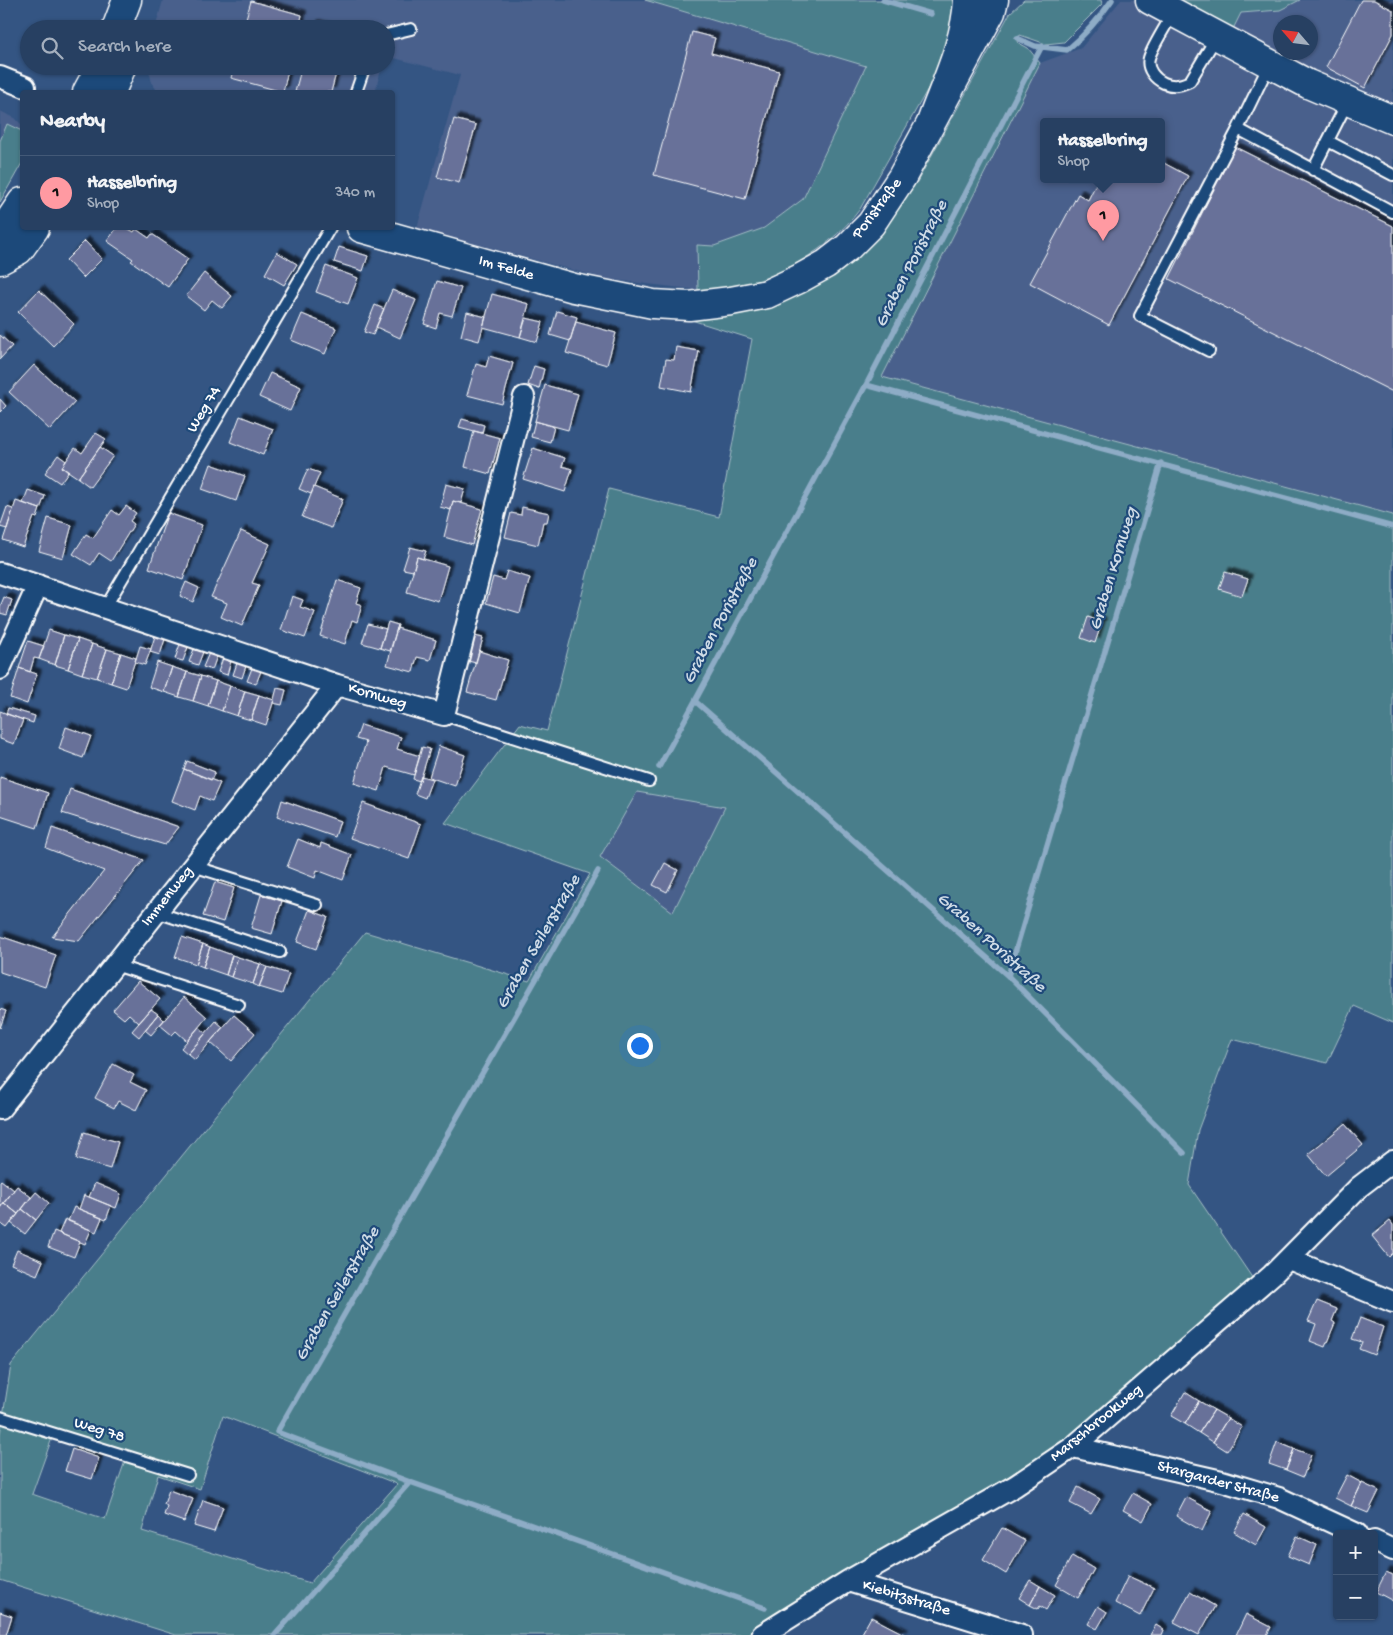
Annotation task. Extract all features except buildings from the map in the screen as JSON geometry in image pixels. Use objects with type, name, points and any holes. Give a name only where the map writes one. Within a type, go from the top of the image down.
[{"type":"main road","points":[[119,20],[127,0]]},
{"type":"main road","points":[[137,20],[143,0]]},
{"type":"main road","name":"Poristraße","points":[[653,304],[689,306],[767,294],[800,279],[826,264],[848,247],[870,224],[902,177],[932,120],[960,42],[967,14],[989,3]]},
{"type":"main road","points":[[1162,6],[1308,84],[1393,120]]},
{"type":"main road","points":[[88,90],[96,75]]},
{"type":"main road","points":[[112,90],[118,75]]},
{"type":"main road","points":[[1,235],[20,205]]},
{"type":"main road","points":[[0,260],[19,250],[34,230]]},
{"type":"main road","name":"Im Felde","points":[[368,230],[574,288],[653,304]]},
{"type":"street","points":[[0,76],[25,87]]},
{"type":"street","points":[[444,715],[524,397]]},
{"type":"street","name":"Kornweg","points":[[0,573],[337,685],[444,715]]},
{"type":"street","points":[[0,669],[38,585]]},
{"type":"street","name":"Immenweg","points":[[0,1109],[337,685]]},
{"type":"street","name":"Marschbrookweg","points":[[762,1635],[848,1581],[1015,1486],[1073,1447],[1272,1275],[1359,1187],[1393,1162]]},
{"type":"street","points":[[1289,1259],[1393,1302]]},
{"type":"street","name":"Stargarder Straße","points":[[1073,1447],[1231,1484],[1278,1498],[1349,1530]]},
{"type":"street","points":[[1378,1543],[1393,1550]]},
{"type":"street","name":"Kiebitzstraße","points":[[848,1581],[1022,1635]]},
{"type":"lane","points":[[1162,6],[1148,59],[1150,70],[1158,80],[1168,85],[1183,85],[1190,81],[1217,35]]},
{"type":"lane","points":[[395,33],[411,30]]},
{"type":"lane","points":[[1209,351],[1140,316],[1238,129],[1270,63]]},
{"type":"lane","points":[[357,90],[362,75]]},
{"type":"lane","points":[[1313,170],[1347,102]]},
{"type":"lane","points":[[1238,129],[1393,212]]},
{"type":"lane","points":[[1328,141],[1393,174]]},
{"type":"lane","name":"Weg 74","points":[[105,608],[329,230]]},
{"type":"lane","points":[[444,715],[649,782]]},
{"type":"lane","points":[[193,866],[317,905]]},
{"type":"lane","points":[[156,912],[280,952]]},
{"type":"lane","points":[[115,965],[239,1005]]},
{"type":"lane","name":"Weg 78","points":[[0,1416],[188,1475]]},
{"type":"shaded area","points":[[163,0],[645,0],[867,66],[804,199],[764,228],[714,246],[697,245],[698,290],[606,279],[417,228],[460,75],[395,58],[395,20],[157,20]]},
{"type":"shaded area","points":[[1121,0],[1181,0],[1233,29],[1241,13],[1280,10],[1300,0],[1393,0],[1393,515],[881,377],[1040,63],[1081,48]]},
{"type":"shaded area","points":[[150,75],[380,75],[376,90],[157,90]]},
{"type":"shaded area","points":[[0,111],[15,118],[20,123],[20,167],[0,202]]},
{"type":"shaded area","points":[[637,792],[726,807],[673,912],[600,857]]},
{"type":"green space","points":[[645,0],[957,0],[949,42],[934,78],[860,209],[846,226],[809,256],[766,278],[743,285],[698,290],[697,245],[714,246],[764,228],[803,199],[866,66]]},
{"type":"green space","points":[[1024,0],[1101,0],[1102,4],[1064,42],[1046,44],[1020,35],[1017,42],[1028,48],[1040,63],[882,377],[1393,515],[1393,1023],[1354,1006],[1327,1063],[1232,1039],[1198,1130],[1189,1185],[1253,1279],[1078,1431],[1006,1478],[770,1617],[747,1635],[176,1635],[0,1580],[0,1435],[11,1365],[365,932],[529,981],[590,874],[445,823],[520,724],[547,731],[609,489],[719,517],[752,339],[688,319],[882,230],[917,182],[1010,13]],"holes":[[[637,792],[725,807],[673,912],[600,857]],[[223,1416],[397,1484],[310,1583],[142,1531],[158,1475],[200,1489]],[[52,1438],[125,1461],[105,1519],[32,1494]]]},
{"type":"green space","points":[[1181,0],[1300,0],[1280,10],[1241,13],[1233,29]]},
{"type":"green space","points":[[7,124],[20,130],[20,167],[0,202],[0,141]]},
{"type":"waterway","points":[[883,0],[931,14]]},
{"type":"waterway","points":[[1017,38],[1035,46],[1067,50],[1080,39],[1112,0]]},
{"type":"waterway","name":"Graben Poristraße","points":[[1042,46],[866,385],[695,701],[1008,976],[1184,1153]]},
{"type":"waterway","name":"Graben Kornweg","points":[[866,385],[1393,527]]},
{"type":"waterway","name":"Graben Kornweg","points":[[1008,976],[1161,463]]},
{"type":"waterway","name":"Graben Seilerstraße","points":[[659,767],[695,701]]},
{"type":"waterway","name":"Graben Seilerstraße","points":[[275,1635],[410,1482],[277,1432],[598,871]]},
{"type":"waterway","points":[[410,1482],[765,1608]]},
{"type":"place","name":"Hasselbring","points":[[1103,241]]}]
